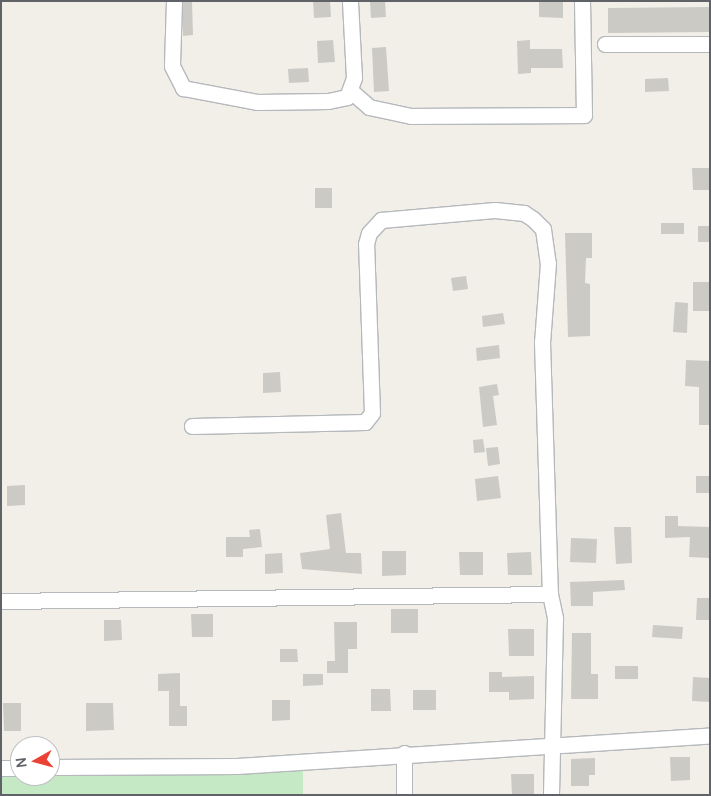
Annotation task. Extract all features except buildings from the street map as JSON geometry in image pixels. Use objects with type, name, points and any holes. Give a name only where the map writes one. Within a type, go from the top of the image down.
[{"type":"street","points":[[174,1],[172,66],[177,80],[191,92],[257,102],[328,101],[352,92]]},
{"type":"street","points":[[350,1],[352,92],[369,107],[411,116],[584,114],[582,1]]},
{"type":"street","points":[[605,44],[710,44]]},
{"type":"street","points":[[192,426],[365,422],[372,413],[366,244],[369,233],[381,220],[495,210],[524,213],[542,229],[547,243],[542,342],[550,594],[555,618],[551,795]]},
{"type":"street","points":[[1,601],[550,594]]},
{"type":"street","points":[[60,767],[237,766],[551,743],[710,734]]},
{"type":"street","points":[[404,753],[404,795]]},
{"type":"green space","points":[[303,761],[303,795],[1,795],[1,768],[10,768],[10,786],[60,786],[60,767]]}]
